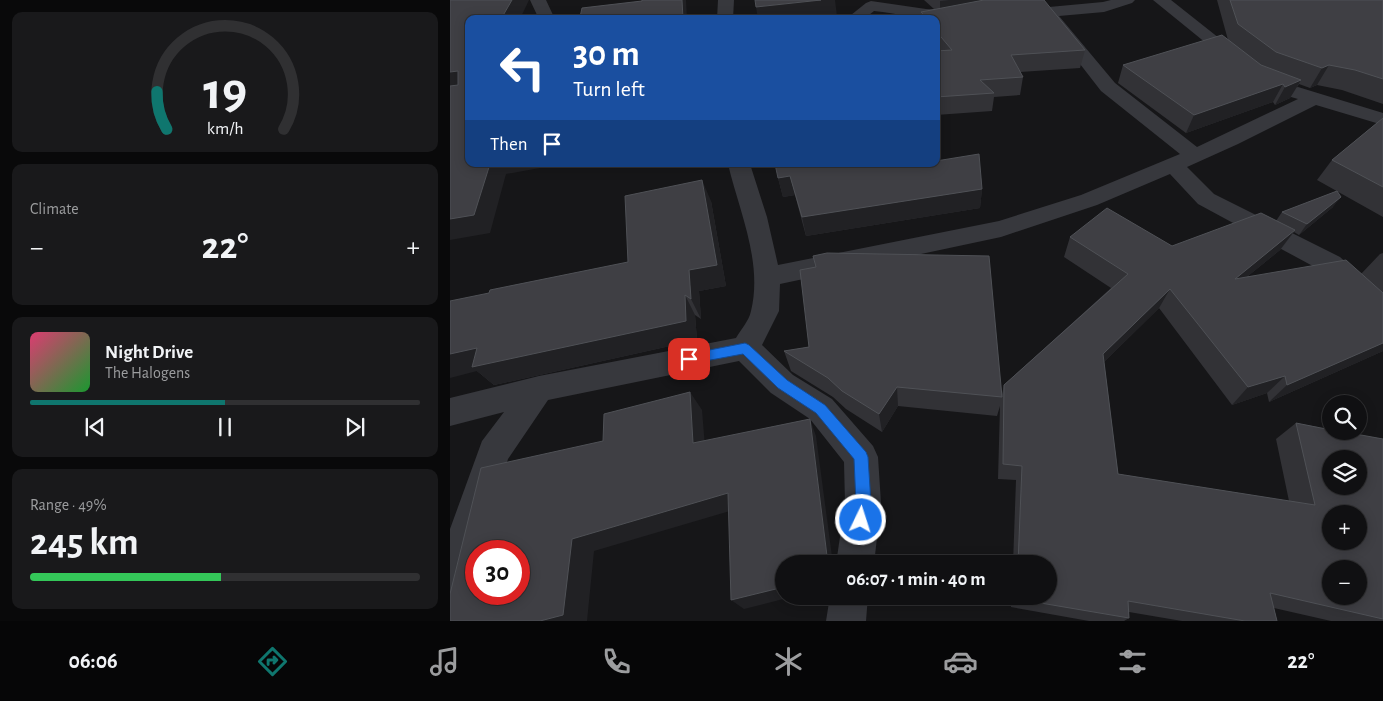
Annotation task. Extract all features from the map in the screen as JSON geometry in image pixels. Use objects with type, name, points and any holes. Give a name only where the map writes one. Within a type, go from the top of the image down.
[{"type":"street","points":[[538,0],[545,15]]},
{"type":"street","points":[[726,0],[726,15]]},
{"type":"street","points":[[1012,3],[1048,12],[1104,7],[1127,0]]},
{"type":"street","points":[[1161,0],[1251,71]]},
{"type":"street","points":[[859,15],[871,6],[890,7],[923,15]]},
{"type":"street","points":[[940,17],[971,12]]},
{"type":"street","points":[[1048,12],[1108,87],[1184,160],[1206,199],[1332,264],[1383,312]]},
{"type":"street","points":[[1284,88],[1383,119]]},
{"type":"street","points":[[766,278],[1001,229],[1090,200],[1231,140],[1315,98]]},
{"type":"street","points":[[740,167],[755,217],[766,278],[765,311],[745,348]]},
{"type":"street","points":[[450,412],[539,389],[745,348]]},
{"type":"street","points":[[745,348],[782,384],[821,409],[861,457],[863,503],[856,555]]},
{"type":"street","points":[[450,582],[494,452],[539,389]]},
{"type":"street","points":[[846,621],[848,605]]},
{"type":"building","points":[[450,0],[512,0],[503,15],[465,15],[465,167],[489,167],[474,215],[450,219],[450,86],[458,85],[458,71],[450,72]]},
{"type":"building","points":[[682,0],[683,15],[580,15],[582,8],[642,1]]},
{"type":"building","points":[[755,0],[821,0],[756,7]]},
{"type":"building","points":[[984,0],[1044,0],[1085,50],[1011,55],[1023,77],[980,80],[994,93],[940,97],[940,51],[952,50],[940,36],[940,15],[924,15],[921,12]]},
{"type":"building","points":[[1230,0],[1383,0],[1383,79],[1355,70],[1329,65],[1322,68],[1276,52],[1238,24]]},
{"type":"building","points":[[1222,35],[1261,65],[1301,80],[1285,87],[1283,84],[1194,115],[1123,65]]},
{"type":"building","points":[[1383,118],[1383,187],[1332,160]]},
{"type":"building","points":[[979,154],[982,189],[802,217],[790,176],[778,178],[776,167],[940,167],[940,160]]},
{"type":"building","points":[[702,180],[717,265],[689,270],[691,299],[685,295],[686,321],[472,367],[477,348],[450,354],[450,301],[489,293],[490,290],[628,262],[625,196]]},
{"type":"building","points":[[1337,191],[1341,197],[1307,224],[1282,212]]},
{"type":"building","points":[[1107,208],[1172,246],[1261,213],[1295,230],[1235,279],[1346,260],[1383,293],[1383,343],[1287,385],[1285,376],[1248,387],[1170,289],[1103,354],[1118,474],[1315,505],[1296,423],[1322,428],[1322,440],[1367,440],[1367,436],[1383,439],[1383,619],[1322,605],[1367,605],[1367,560],[1322,560],[1322,605],[1270,593],[1277,621],[1245,621],[1128,601],[1129,618],[1052,605],[1057,605],[1057,555],[1018,555],[1022,466],[1003,464],[1004,385],[1128,274],[1070,237]]},
{"type":"building","points":[[827,253],[989,256],[1002,397],[897,387],[879,414],[842,391],[828,378],[784,351],[809,347],[800,270],[816,267],[813,256]]},
{"type":"building","points":[[690,392],[693,443],[810,419],[827,555],[775,555],[775,589],[731,600],[728,493],[572,539],[563,615],[540,621],[450,621],[450,594],[481,468],[603,441],[604,414]]},
{"type":"route","points":[[689,359],[745,348],[782,384],[821,409],[861,457],[863,503],[861,520]]}]
